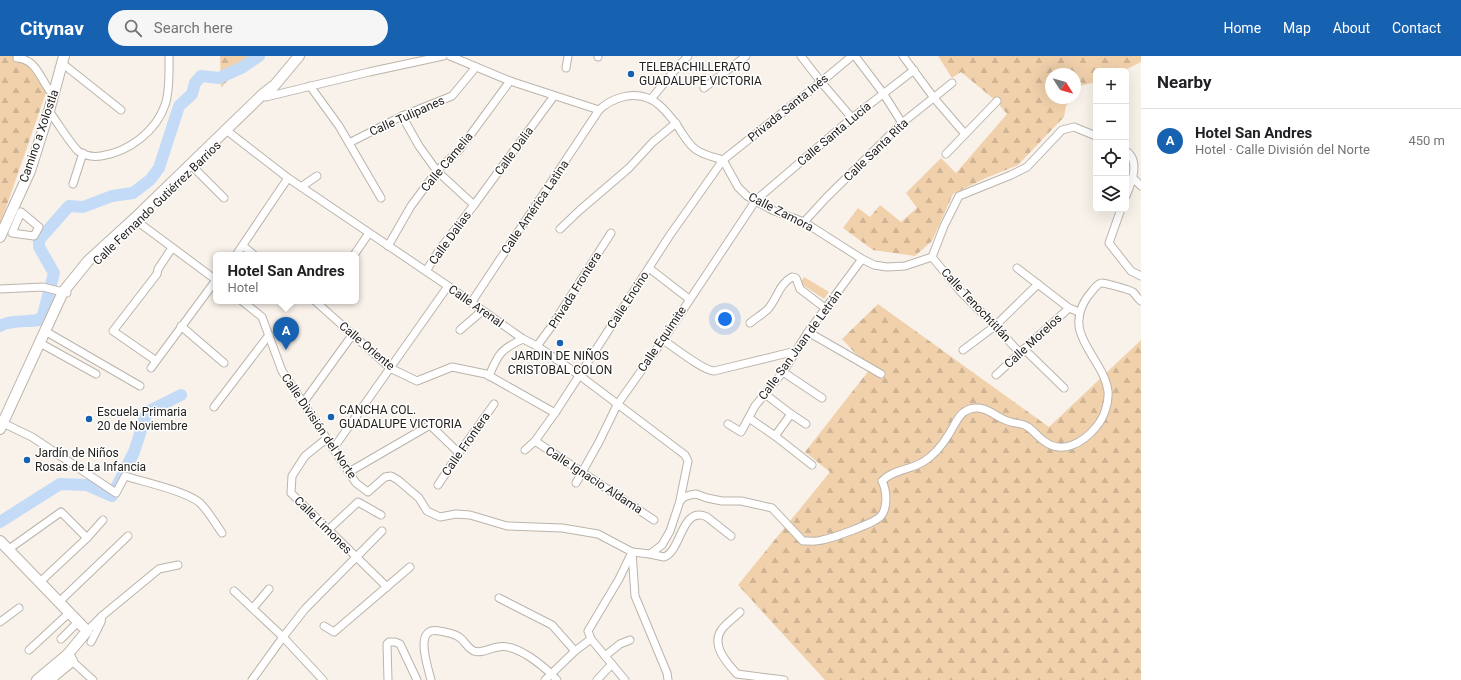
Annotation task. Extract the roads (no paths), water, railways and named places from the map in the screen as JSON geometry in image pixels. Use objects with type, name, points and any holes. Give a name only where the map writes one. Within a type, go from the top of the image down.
[{"type":"main road","name":"Calle Fernando Gutiérrez Barrios","points":[[136,221],[264,96],[299,56]]},
{"type":"main road","name":"Camino a Xolostla","points":[[0,237],[12,221],[30,171],[54,96],[63,60]]},
{"type":"main road","name":"Calle Fernando Gutiérrez Barrios","points":[[1,426],[53,314],[65,293],[88,261],[136,221],[194,168],[228,132]]},
{"type":"main road","points":[[0,541],[87,631],[70,658],[49,680]]},
{"type":"main road","points":[[37,680],[70,658]]},
{"type":"street","points":[[49,111],[79,151],[89,156],[111,154],[125,148],[142,136],[158,119],[166,104],[169,56]]},
{"type":"street","points":[[264,96],[416,59],[443,56]]},
{"type":"street","points":[[450,56],[510,81],[599,110],[607,103],[626,96],[642,96],[652,99],[676,123],[694,148],[706,155],[723,160]]},
{"type":"street","points":[[566,68],[568,56]]},
{"type":"street","points":[[652,99],[688,56]]},
{"type":"street","points":[[704,88],[746,56]]},
{"type":"street","points":[[800,56],[852,118]]},
{"type":"street","points":[[853,56],[883,93],[902,123]]},
{"type":"street","name":"Privada Santa Inés","points":[[723,160],[853,56]]},
{"type":"street","points":[[903,56],[934,98],[965,134]]},
{"type":"street","points":[[17,58],[22,58],[30,62],[37,69],[54,96]]},
{"type":"street","points":[[63,60],[121,110]]},
{"type":"street","name":"Calle Tulipanes","points":[[350,143],[402,116],[452,96],[476,67]]},
{"type":"street","name":"Calle Santa Lucía","points":[[756,200],[852,118],[914,70]]},
{"type":"street","name":"Calle Camelia","points":[[388,246],[411,206],[437,171],[460,149],[510,81]]},
{"type":"street","name":"Calle Santa Rita","points":[[804,222],[826,198],[902,123],[952,83]]},
{"type":"street","points":[[310,86],[350,143],[381,198]]},
{"type":"street","name":"Calle Dalia","points":[[474,205],[554,96]]},
{"type":"street","points":[[946,154],[997,101]]},
{"type":"street","name":"Calle América Latina","points":[[471,303],[599,110]]},
{"type":"street","points":[[402,116],[419,146],[437,171],[474,205]]},
{"type":"street","points":[[560,229],[624,172],[653,142],[676,123]]},
{"type":"street","points":[[932,257],[944,226],[959,196],[1027,167],[1062,130],[1074,127],[1093,135]]},
{"type":"street","name":"Calle Arenal","points":[[228,132],[288,178],[448,286],[522,339],[537,346],[579,375],[688,458],[688,465],[680,501]]},
{"type":"street","points":[[73,184],[83,153]]},
{"type":"street","points":[[1129,153],[1133,164],[1133,178],[1129,188]]},
{"type":"street","name":"Calle Zamora","points":[[723,160],[738,187],[747,196],[772,210],[804,222],[874,265],[888,268],[906,266],[932,257]]},
{"type":"street","name":"Calle Encino","points":[[525,450],[535,441],[555,413],[670,235],[723,160]]},
{"type":"street","points":[[194,168],[224,198]]},
{"type":"street","points":[[301,187],[317,176]]},
{"type":"street","points":[[238,252],[288,178]]},
{"type":"street","points":[[1133,178],[1141,186]]},
{"type":"street","name":"Calle Equimite","points":[[576,483],[599,442],[617,405],[663,340],[756,200]]},
{"type":"street","name":"Calle Dalias","points":[[426,271],[440,249],[474,205]]},
{"type":"street","points":[[1120,212],[1109,243],[1131,271],[1141,276]]},
{"type":"street","points":[[136,221],[213,278]]},
{"type":"street","points":[[356,252],[369,233]]},
{"type":"street","name":"Privada Frontera","points":[[537,346],[551,328],[611,233]]},
{"type":"street","points":[[243,246],[250,252]]},
{"type":"street","points":[[155,360],[113,330],[157,274],[158,269],[172,248]]},
{"type":"street","name":"Calle Tenochtitlán","points":[[932,257],[960,291],[995,326],[1064,388]]},
{"type":"street","name":"Calle San Juan de Letrán","points":[[728,424],[741,432],[755,406],[783,372],[808,332],[862,259]]},
{"type":"street","points":[[649,268],[689,300]]},
{"type":"street","points":[[1017,268],[1069,308],[1079,312]]},
{"type":"street","points":[[750,323],[768,308],[782,285],[792,277],[796,278],[800,289],[825,308]]},
{"type":"street","points":[[650,554],[658,550],[666,539],[680,501],[684,497],[696,494],[722,501],[741,501],[772,508],[803,541],[821,540],[868,525],[881,516],[886,500],[885,488],[882,481],[893,474],[923,462],[934,453],[949,434],[959,417],[968,409],[977,407],[987,409],[1012,423],[1019,423],[1027,426],[1043,441],[1050,445],[1062,448],[1076,443],[1096,427],[1107,406],[1108,393],[1107,383],[1091,355],[1080,330],[1079,312],[1087,296],[1099,284],[1104,283],[1114,287],[1129,289],[1134,292],[1141,301]]},
{"type":"street","points":[[151,368],[155,360],[213,284]]},
{"type":"street","points":[[963,350],[995,326],[1038,284]]},
{"type":"street","points":[[333,449],[448,286]]},
{"type":"street","points":[[0,289],[43,287],[65,293]]},
{"type":"street","name":"Calle División del Norte","points":[[246,304],[262,317],[282,371],[356,483],[368,492],[385,477],[391,476],[419,498],[428,511],[440,517],[456,514],[470,515],[507,526],[562,528],[598,534],[632,552]]},
{"type":"street","name":"Calle Oriente","points":[[320,304],[390,368],[417,381],[452,367],[486,374],[555,413]]},
{"type":"street","name":"Calle Morelos","points":[[996,375],[1069,308]]},
{"type":"street","points":[[460,330],[482,311]]},
{"type":"street","points":[[181,326],[224,363]]},
{"type":"street","points":[[45,331],[140,386]]},
{"type":"street","points":[[808,332],[881,374]]},
{"type":"street","points":[[303,403],[352,334]]},
{"type":"street","points":[[214,407],[269,335]]},
{"type":"street","points":[[489,376],[496,358],[508,345],[522,339]]},
{"type":"street","points":[[663,340],[711,371],[722,370],[796,351]]},
{"type":"street","points":[[40,342],[96,374]]},
{"type":"street","points":[[783,372],[822,398]]},
{"type":"street","points":[[765,394],[790,414],[806,424]]},
{"type":"street","name":"Calle Frontera","points":[[438,485],[494,404]]},
{"type":"street","points":[[775,436],[790,414]]},
{"type":"street","points":[[749,418],[812,465]]},
{"type":"street","points":[[349,472],[430,425],[459,453]]},
{"type":"street","points":[[1,426],[32,438],[116,493],[125,476],[189,496],[199,503],[222,533]]},
{"type":"street","name":"Calle Limones","points":[[326,439],[305,456],[292,476],[291,493],[386,587]]},
{"type":"street","name":"Calle Ignacio Aldama","points":[[535,441],[654,520]]},
{"type":"street","points":[[328,530],[358,502],[381,515]]},
{"type":"street","points":[[9,549],[61,512],[87,538]]},
{"type":"street","points":[[632,552],[664,557],[670,554],[688,522],[696,515],[703,515],[707,517],[731,536]]},
{"type":"street","points":[[40,582],[87,538],[103,520]]},
{"type":"street","points":[[252,680],[283,636],[305,609],[382,531]]},
{"type":"street","points":[[59,602],[128,536]]},
{"type":"street","points":[[625,680],[591,639],[588,631],[615,585],[632,552]]},
{"type":"street","points":[[632,552],[635,596],[667,673],[668,680]]},
{"type":"street","points":[[87,631],[102,616],[159,569],[178,565]]},
{"type":"street","points":[[324,626],[334,632],[410,567]]},
{"type":"street","points":[[252,608],[269,589]]},
{"type":"street","points":[[234,591],[283,636],[323,680]]},
{"type":"street","points":[[499,598],[552,625],[575,651]]},
{"type":"street","points":[[0,622],[19,608]]},
{"type":"street","points":[[740,612],[721,630],[718,642],[723,658],[737,674],[784,680]]},
{"type":"street","points":[[29,650],[69,613]]},
{"type":"street","points":[[91,642],[101,622],[102,616]]},
{"type":"street","points":[[61,639],[78,622]]},
{"type":"street","points":[[430,680],[424,640],[429,631],[436,630],[449,633],[460,638],[467,647],[476,652],[498,646],[509,647],[523,652],[552,674],[557,680]]},
{"type":"street","points":[[545,680],[575,651],[591,639]]},
{"type":"street","points":[[605,656],[620,644],[630,640]]},
{"type":"street","points":[[388,680],[388,643],[395,642],[400,644],[417,680]]},
{"type":"street","points":[[70,658],[93,680]]},
{"type":"street","points":[[597,680],[612,664]]},
{"type":"waterway","points":[[0,326],[14,322],[39,320],[43,315],[54,273],[39,247],[39,240],[69,206],[83,207],[112,196],[133,193],[150,180],[159,168],[179,106],[192,94],[195,83],[201,76],[219,78],[243,67],[259,56]]},
{"type":"waterway","points":[[0,522],[60,484],[87,485],[112,496],[134,452],[147,412],[181,395]]},
{"type":"place","name":"TELEBACHILLERATO GUADALUPE VICTORIA","points":[[631,74]]},
{"type":"place","name":"JARDIN DE NIÑOS CRISTOBAL COLON","points":[[560,343]]},
{"type":"place","name":"Hotel San Andres","points":[[286,350]]},
{"type":"place","name":"CANCHA COL. GUADALUPE VICTORIA","points":[[331,417]]},
{"type":"place","name":"Escuela Primaria 20 de Noviembre","points":[[89,419]]},
{"type":"place","name":"Jardín de Niños Rosas de La Infancia","points":[[27,460]]}]
